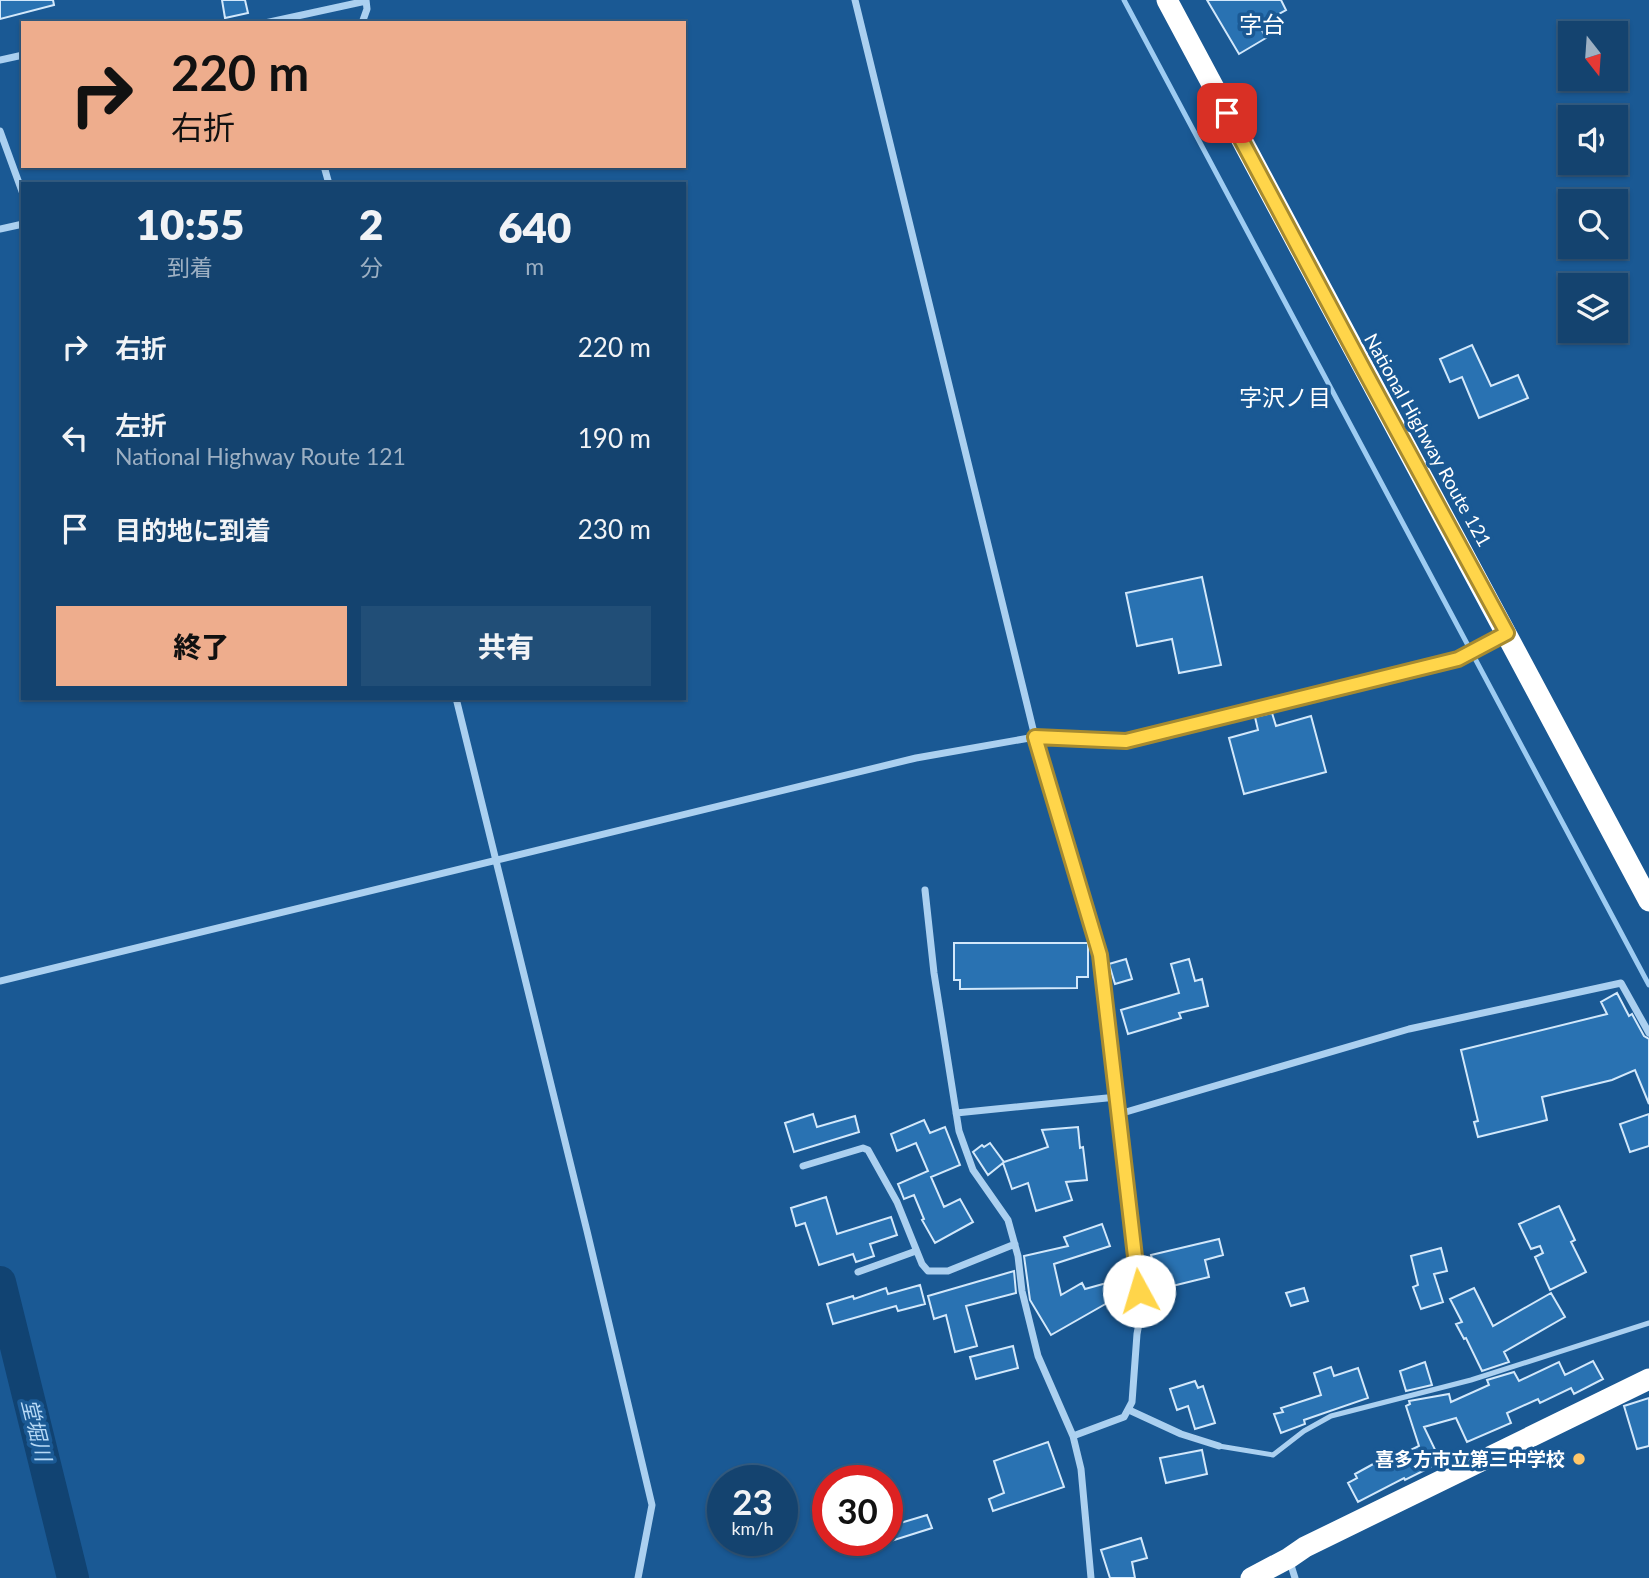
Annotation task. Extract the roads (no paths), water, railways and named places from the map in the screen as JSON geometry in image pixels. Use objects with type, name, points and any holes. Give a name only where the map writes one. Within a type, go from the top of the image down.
[{"type":"highway","name":"National Highway Route 121","points":[[1167,0],[1649,901]]},
{"type":"highway","points":[[1251,1578],[1292,1568],[1304,1547],[1649,1379]]},
{"type":"street","points":[[274,21],[366,0],[367,9],[363,21]]},
{"type":"street","points":[[855,0],[1035,737],[1100,955],[1141,1313],[1129,1410],[1124,1417],[1073,1436]]},
{"type":"street","points":[[0,60],[21,55]]},
{"type":"street","points":[[0,131],[21,189]]},
{"type":"street","points":[[0,229],[21,224]]},
{"type":"street","points":[[0,981],[916,758],[1035,737],[1126,741],[1458,659],[1507,633]]},
{"type":"street","points":[[456,700],[652,1505],[638,1578]]},
{"type":"street","points":[[925,890],[934,973],[959,1131],[970,1164],[1008,1220],[1038,1356],[1073,1436],[1081,1469],[1091,1578]]},
{"type":"street","points":[[1119,1114],[1409,1029],[1621,983],[1649,1033]]},
{"type":"street","points":[[956,1113],[1117,1097]]},
{"type":"street","points":[[803,1166],[863,1148],[868,1150],[897,1202],[922,1264],[928,1270],[948,1270],[1015,1244]]},
{"type":"street","points":[[858,1272],[916,1251]]},
{"type":"street","points":[[1129,1410],[1181,1434],[1219,1446]]},
{"type":"lane","points":[[1219,1446],[1273,1455],[1304,1431],[1331,1416],[1471,1380],[1649,1323]]},
{"type":"waterway","points":[[1124,0],[1649,985]]},
{"type":"waterway","name":"堂堀川","points":[[0,1282],[73,1578]]},
{"type":"place","name":"喜多方市立第三中学校","points":[[1579,1459]]},
{"type":"district","name":"字台","points":[[1262,25]]},
{"type":"district","name":"字沢ノ目","points":[[1285,398]]}]
